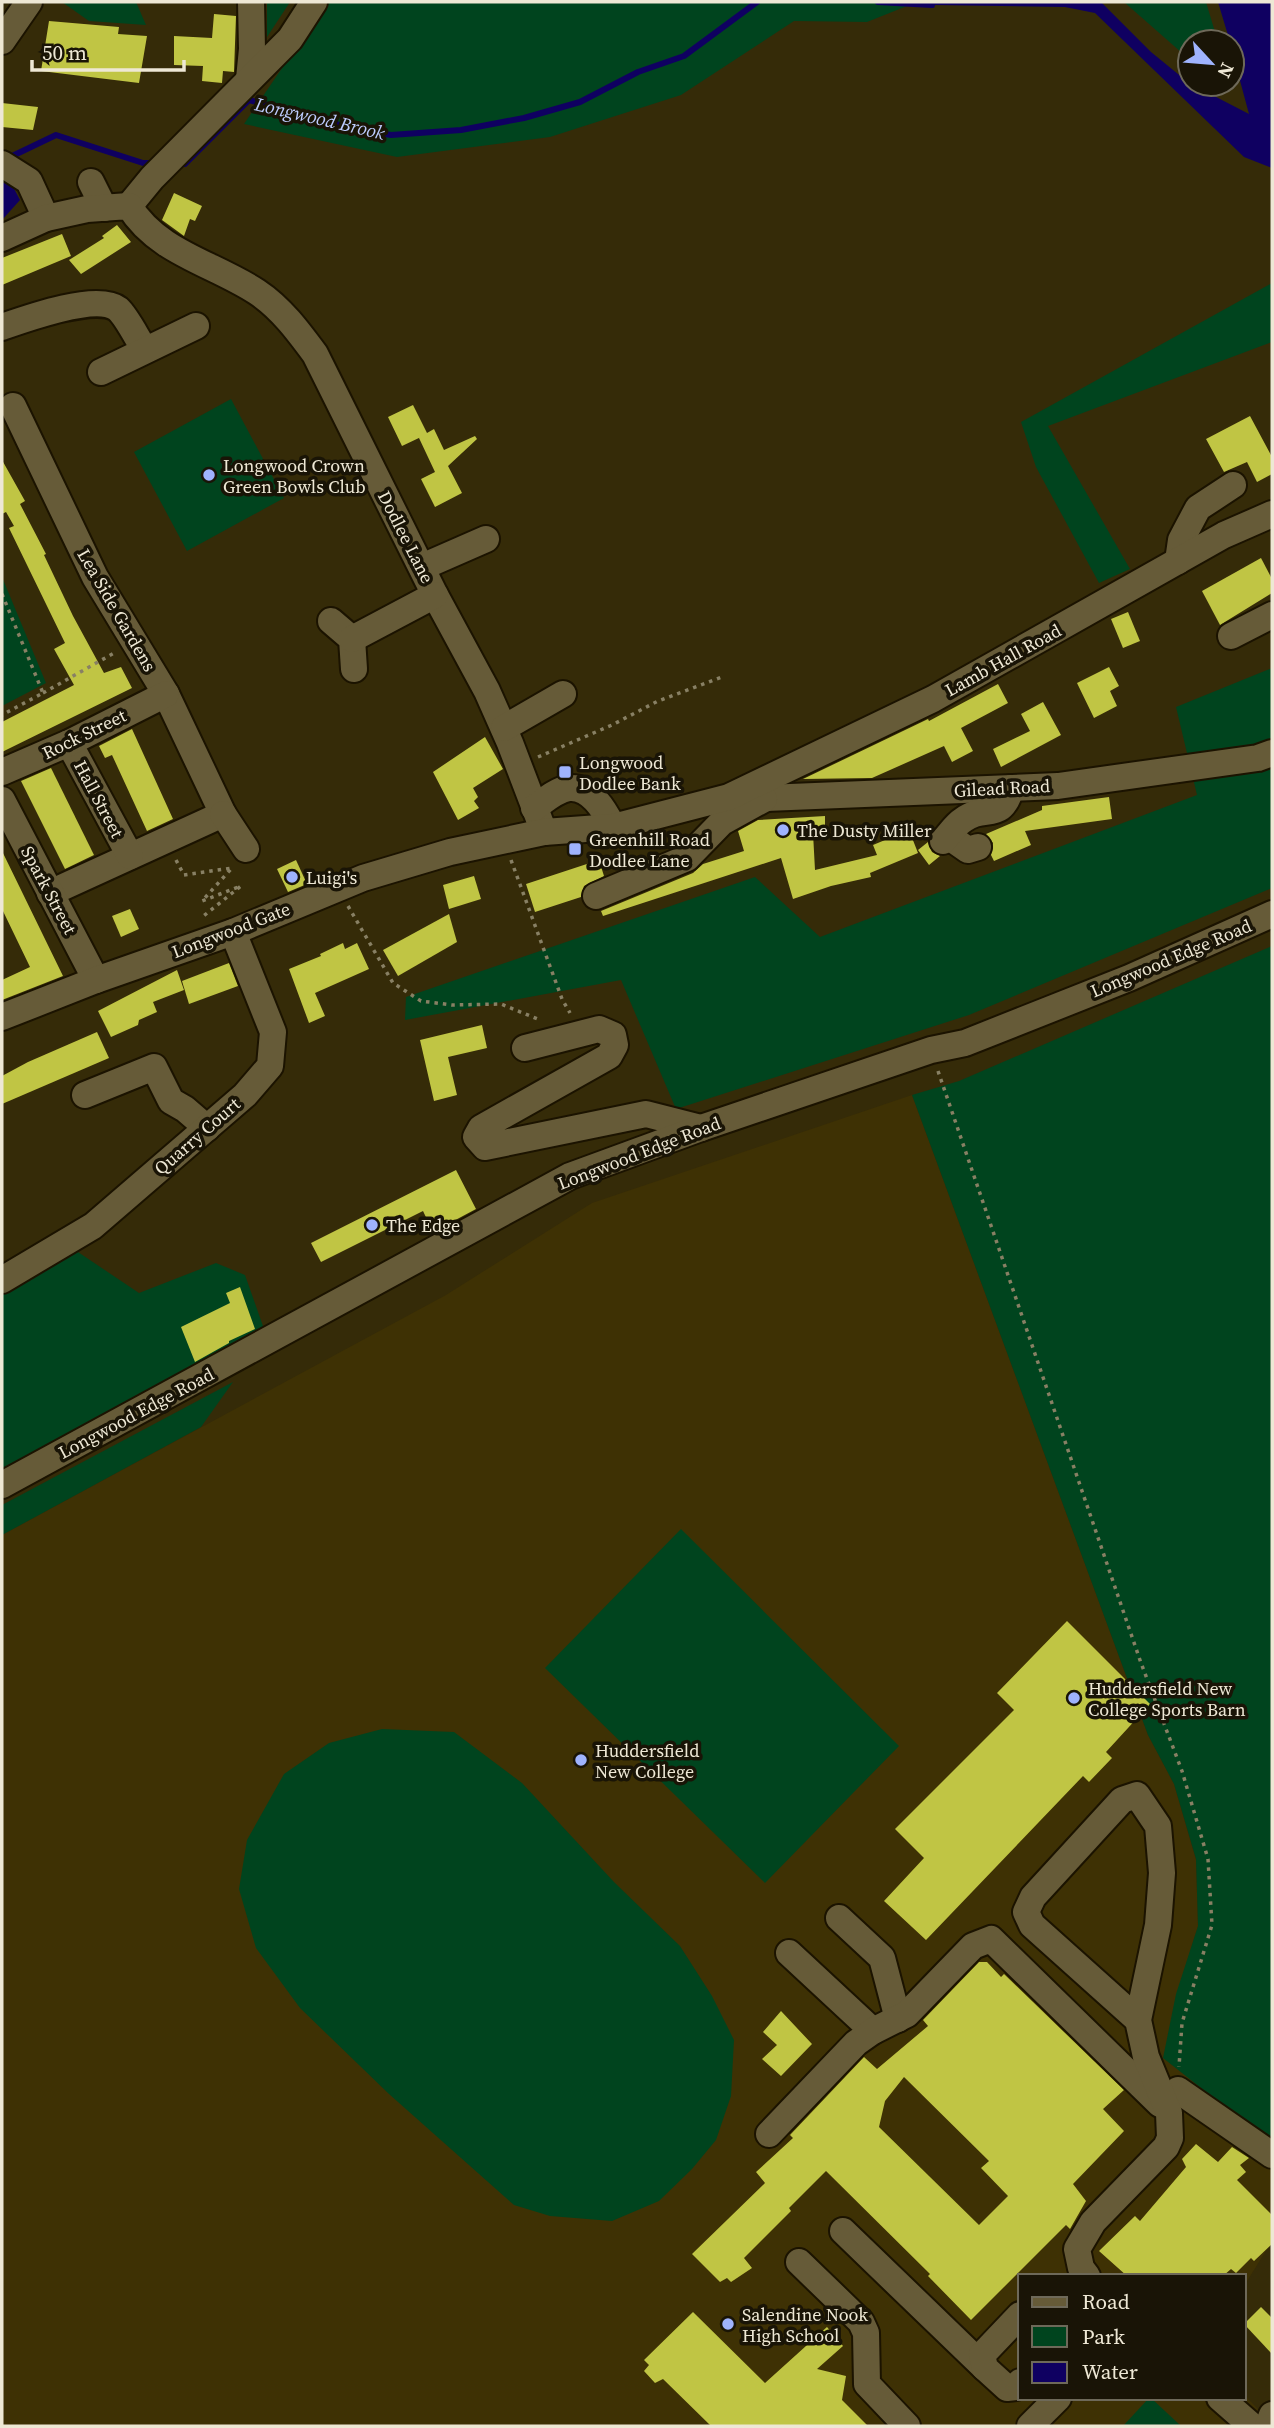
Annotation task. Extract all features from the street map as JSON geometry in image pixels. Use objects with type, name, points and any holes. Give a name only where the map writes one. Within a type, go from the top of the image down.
[{"type":"street","points":[[2,41],[29,2]]},
{"type":"street","points":[[249,79],[252,49],[251,2]]},
{"type":"street","points":[[2,238],[47,218],[124,213],[152,178],[290,39],[314,2]]},
{"type":"street","points":[[2,164],[29,181],[47,218]]},
{"type":"street","points":[[92,182],[124,213]]},
{"type":"street","name":"Dodlee Lane","points":[[124,213],[166,245],[258,292],[289,319],[316,354],[435,595],[488,691],[539,820]]},
{"type":"street","points":[[2,327],[39,314],[101,303],[117,309],[145,351]]},
{"type":"street","points":[[101,372],[196,326]]},
{"type":"street","name":"Lea Side Gardens","points":[[13,406],[95,577],[166,694],[223,814],[246,849]]},
{"type":"street","points":[[1178,561],[1181,540],[1198,508],[1233,485]]},
{"type":"street","name":"Lamb Hall Road","points":[[729,797],[933,699],[1224,535],[1272,513]]},
{"type":"street","points":[[422,567],[486,538]]},
{"type":"street","points":[[352,639],[435,595]]},
{"type":"street","points":[[1231,636],[1272,615]]},
{"type":"street","points":[[331,621],[352,639],[354,669]]},
{"type":"street","name":"Rock Street","points":[[2,772],[69,743],[166,694]]},
{"type":"street","points":[[504,728],[563,694]]},
{"type":"street","name":"Hall Street","points":[[69,743],[130,856]]},
{"type":"street","name":"Gilead Road","points":[[729,797],[766,798],[1058,786],[1258,758],[1272,753]]},
{"type":"street","points":[[978,848],[968,850],[946,838],[963,820],[974,814],[999,809],[1006,803],[1011,788]]},
{"type":"street","points":[[613,827],[596,800],[583,792],[569,789],[552,796],[539,820],[613,827],[729,797]]},
{"type":"street","points":[[596,896],[687,858],[722,822],[766,798]]},
{"type":"street","name":"Spark Street","points":[[2,800],[96,980]]},
{"type":"street","points":[[50,893],[223,814]]},
{"type":"street","name":"Longwood Gate","points":[[2,1017],[96,980],[233,932],[363,878],[450,852],[504,842],[539,820]]},
{"type":"street","name":"Longwood Edge Road","points":[[2,1485],[570,1176],[701,1128],[931,1050],[965,1043],[1116,983],[1272,914]]},
{"type":"street","name":"Quarry Court","points":[[2,1280],[93,1226],[245,1095],[270,1066],[273,1032],[233,932]]},
{"type":"street","points":[[525,1048],[599,1030],[613,1035],[615,1045],[609,1056],[481,1128],[476,1137],[485,1146],[646,1114],[701,1128]]},
{"type":"street","points":[[85,1095],[154,1066],[171,1101],[207,1128]]},
{"type":"street","points":[[1086,2274],[1081,2268],[1077,2249],[1093,2222],[1166,2147],[1170,2138],[1173,2101],[1146,2057],[1138,2020],[1158,1925],[1162,1873],[1158,1826],[1138,1795],[1122,1800],[1033,1897],[1026,1912],[1032,1925],[1138,2020]]},
{"type":"street","points":[[839,1918],[881,1958],[898,2019]]},
{"type":"street","points":[[769,2134],[856,2043],[907,2014],[973,1946],[992,1939],[1173,2101],[1272,2155]]},
{"type":"street","points":[[789,1953],[873,2031]]},
{"type":"street","points":[[843,2231],[1007,2388],[1018,2384]]},
{"type":"street","points":[[799,2262],[861,2322],[866,2333],[867,2385],[907,2426]]},
{"type":"street","points":[[985,2368],[982,2355],[1018,2317]]},
{"type":"street","points":[[1030,2426],[1056,2400]]},
{"type":"street","points":[[1222,2400],[1252,2426]]},
{"type":"street","points":[[1268,2426],[1272,2415]]},
{"type":"path","points":[[2,594],[43,693]]},
{"type":"path","points":[[2,715],[135,642]]},
{"type":"path","points":[[519,766],[612,726],[658,701],[722,677]]},
{"type":"path","points":[[165,840],[184,875],[232,868],[202,901],[241,886],[197,921],[200,943]]},
{"type":"path","points":[[331,891],[348,905],[393,984],[421,1001],[452,1006],[501,1004],[543,1021],[568,1038],[574,1020],[562,999],[504,842]]},
{"type":"path","points":[[931,1050],[1140,1662],[1182,1771],[1208,1859],[1212,1925],[1182,2023],[1173,2101]]},
{"type":"shaded area","name":"Huddersfield New College","points":[[912,1095],[1148,1735],[1174,1784],[1196,1860],[1198,1926],[1177,1994],[1272,2144],[1272,2241],[1246,2283],[1246,2274],[1018,2274],[1018,2400],[1246,2400],[1246,2397],[1272,2426],[2,2426],[2,1535],[446,1295],[592,1203]]},
{"type":"green space","points":[[62,2],[136,2],[146,25],[89,21]]},
{"type":"green space","points":[[267,2],[290,2],[267,37]]},
{"type":"green space","points":[[327,2],[917,2],[867,22],[794,21],[681,95],[550,137],[397,157],[244,124]]},
{"type":"green space","points":[[1124,2],[1206,2],[1214,28],[1176,28],[1176,48]]},
{"type":"green space","points":[[1272,283],[1272,342],[1048,426],[1130,569],[1099,583],[1036,467],[1021,422]]},
{"type":"green space","name":"Longwood Crown Green Bowls Club","points":[[231,399],[284,498],[187,551],[134,452]]},
{"type":"green space","points":[[2,577],[46,683],[2,706]]},
{"type":"green space","points":[[1272,668],[1272,888],[969,1015],[676,1109],[621,980],[405,1020],[406,997],[755,877],[820,937],[1197,795],[1176,707]]},
{"type":"green space","points":[[1272,946],[1272,2144],[1163,2058],[1176,1994],[1198,1926],[1196,1859],[1174,1784],[1148,1735],[912,1095],[959,1081]]},
{"type":"green space","points":[[75,1250],[139,1293],[216,1263],[245,1275],[264,1329],[2,1474],[2,1295]]},
{"type":"green space","points":[[233,1382],[201,1427],[2,1535],[2,1505]]},
{"type":"green space","points":[[681,1529],[899,1746],[765,1883],[545,1668]]},
{"type":"green space","points":[[382,1729],[454,1732],[522,1783],[614,1882],[680,1946],[712,1996],[734,2040],[731,2096],[716,2140],[692,2169],[659,2201],[612,2221],[550,2216],[514,2205],[389,2094],[300,2008],[256,1948],[239,1889],[247,1840],[284,1774],[329,1743]]},
{"type":"green space","points":[[1147,2400],[1153,2400],[1181,2426],[1123,2426]]},
{"type":"water","points":[[933,2],[1101,2],[1151,52],[1176,72],[1176,91],[1095,13],[1065,7],[932,5]]},
{"type":"water","points":[[1218,2],[1272,2],[1272,168],[1244,157],[1183,98],[1218,98],[1249,114],[1245,98],[1246,28],[1226,28]]},
{"type":"water","points":[[2,166],[20,200],[2,220]]},
{"type":"building","points":[[214,14],[236,16],[234,72],[223,71],[222,83],[202,81],[203,66],[174,65],[174,36],[212,38]]},
{"type":"building","points":[[49,21],[119,27],[118,34],[147,36],[139,83],[41,71]]},
{"type":"building","points":[[2,103],[38,107],[33,130],[2,127]]},
{"type":"building","points":[[174,193],[202,206],[195,221],[190,219],[184,236],[162,220]]},
{"type":"building","points":[[117,225],[131,242],[81,274],[69,260],[104,238],[102,236]]},
{"type":"building","points":[[62,234],[71,256],[2,285],[2,258]]},
{"type":"building","points":[[413,405],[427,433],[434,429],[444,450],[475,436],[477,439],[448,466],[462,493],[435,507],[421,479],[435,472],[419,438],[421,437],[402,446],[388,417]]},
{"type":"building","points":[[1250,416],[1272,457],[1272,474],[1257,482],[1247,462],[1224,472],[1206,439]]},
{"type":"building","points":[[2,460],[25,501],[20,504],[46,554],[44,555],[73,616],[104,673],[121,667],[132,688],[2,752],[2,722],[74,685],[54,649],[65,643],[9,528],[14,526],[6,512],[2,514]]},
{"type":"building","points":[[1261,558],[1272,579],[1272,593],[1220,625],[1202,591]]},
{"type":"building","points":[[1128,612],[1140,641],[1123,648],[1111,619]]},
{"type":"building","points":[[1109,667],[1119,686],[1110,691],[1117,706],[1094,718],[1077,683]]},
{"type":"building","points":[[998,684],[1008,703],[961,728],[973,751],[952,762],[944,746],[872,778],[803,779],[928,719],[929,721]]},
{"type":"building","points":[[1043,702],[1061,735],[1001,767],[993,749],[1030,731],[1021,714]]},
{"type":"building","points":[[132,729],[173,819],[147,831],[112,755],[105,758],[99,746]]},
{"type":"building","points":[[485,737],[503,769],[473,788],[478,797],[474,801],[479,808],[458,820],[433,772]]},
{"type":"building","points":[[51,768],[94,855],[65,869],[21,781]]},
{"type":"building","points":[[1109,797],[1112,819],[1025,831],[1031,845],[994,861],[991,855],[993,843],[986,834],[1042,810],[1042,806]]},
{"type":"building","points":[[825,816],[825,832],[813,833],[815,870],[877,855],[873,845],[909,830],[918,853],[870,873],[871,877],[831,886],[793,899],[781,858],[603,916],[601,911],[693,873],[703,864],[744,851],[738,831],[758,820]]},
{"type":"building","points":[[928,842],[932,852],[940,856],[929,865],[918,850]]},
{"type":"building","points":[[2,851],[63,976],[2,1000],[2,980],[30,967],[2,909]]},
{"type":"building","name":"Luigi's","points":[[296,860],[307,884],[288,892],[277,869]]},
{"type":"building","points":[[599,860],[604,876],[584,886],[581,897],[535,912],[526,884]]},
{"type":"building","points":[[474,876],[481,899],[449,909],[443,885]]},
{"type":"building","points":[[130,909],[139,929],[121,937],[112,916]]},
{"type":"building","points":[[449,914],[457,942],[398,976],[383,950]]},
{"type":"building","points":[[343,943],[345,949],[357,943],[369,969],[315,993],[325,1016],[309,1023],[289,969],[321,956],[320,954]]},
{"type":"building","points":[[229,963],[238,986],[189,1004],[182,981]]},
{"type":"building","points":[[177,970],[184,990],[153,1002],[157,1012],[139,1020],[138,1025],[111,1037],[98,1011]]},
{"type":"building","points":[[482,1025],[487,1048],[448,1057],[457,1095],[434,1101],[420,1040]]},
{"type":"building","points":[[97,1032],[109,1058],[2,1104],[2,1076]]},
{"type":"building","name":"The Edge","points":[[456,1170],[476,1209],[433,1232],[423,1211],[321,1262],[311,1243]]},
{"type":"building","points":[[240,1287],[255,1329],[195,1362],[181,1327],[230,1303],[226,1293]]},
{"type":"building","points":[[1067,1621],[1150,1704],[1106,1752],[1112,1758],[1089,1782],[1083,1776],[926,1940],[884,1901],[924,1858],[895,1829],[1014,1710],[997,1693]]},
{"type":"building","points":[[979,1962],[987,1962],[1001,1977],[1004,1974],[1124,2090],[1103,2109],[1124,2131],[1073,2184],[1086,2201],[1070,2229],[1066,2225],[971,2320],[928,2276],[930,2274],[826,2171],[744,2258],[752,2268],[731,2282],[727,2278],[720,2282],[692,2254],[765,2183],[756,2172],[793,2138],[790,2135],[864,2057],[877,2069],[928,2026],[923,2020]],"holes":[[[904,2077],[989,2161],[981,2168],[1008,2196],[979,2225],[879,2127],[885,2101]]]},
{"type":"building","points":[[781,2011],[812,2044],[781,2076],[762,2059],[777,2045],[763,2032]]},
{"type":"building","points":[[1196,2144],[1218,2162],[1232,2147],[1249,2158],[1240,2165],[1246,2172],[1237,2180],[1272,2215],[1272,2244],[1254,2261],[1251,2258],[1236,2273],[1231,2269],[1225,2274],[1125,2274],[1099,2251],[1135,2216],[1140,2221],[1186,2167],[1182,2159]]},
{"type":"building","points":[[1261,2307],[1272,2318],[1272,2354],[1246,2326],[1246,2322]]},
{"type":"building","points":[[693,2312],[765,2383],[827,2327],[843,2346],[817,2369],[846,2376],[842,2400],[868,2426],[711,2426],[663,2379],[655,2383],[644,2371],[649,2365],[644,2360]]},
{"type":"waterway","name":"Longwood Brook","points":[[178,164],[185,164],[249,100],[343,126],[391,135],[461,130],[524,118],[580,102],[638,72],[684,56],[757,2]]},
{"type":"waterway","name":"Longwood Brook","points":[[878,2],[932,5]]},
{"type":"waterway","name":"Longwood Brook","points":[[6,159],[56,135],[143,163],[157,163]]},
{"type":"place","name":"Longwood Crown Green Bowls Club","points":[[209,475]]},
{"type":"place","name":"Longwood Dodlee Bank","points":[[565,772]]},
{"type":"place","name":"The Dusty Miller","points":[[783,830]]},
{"type":"place","name":"Greenhill Road Dodlee Lane","points":[[575,849]]},
{"type":"place","name":"Luigi's","points":[[292,877]]},
{"type":"place","name":"The Edge","points":[[372,1225]]},
{"type":"place","name":"Huddersfield New College Sports Barn","points":[[1074,1698]]},
{"type":"place","name":"Huddersfield New College","points":[[581,1760]]},
{"type":"place","name":"Salendine Nook High School","points":[[728,2324]]}]
